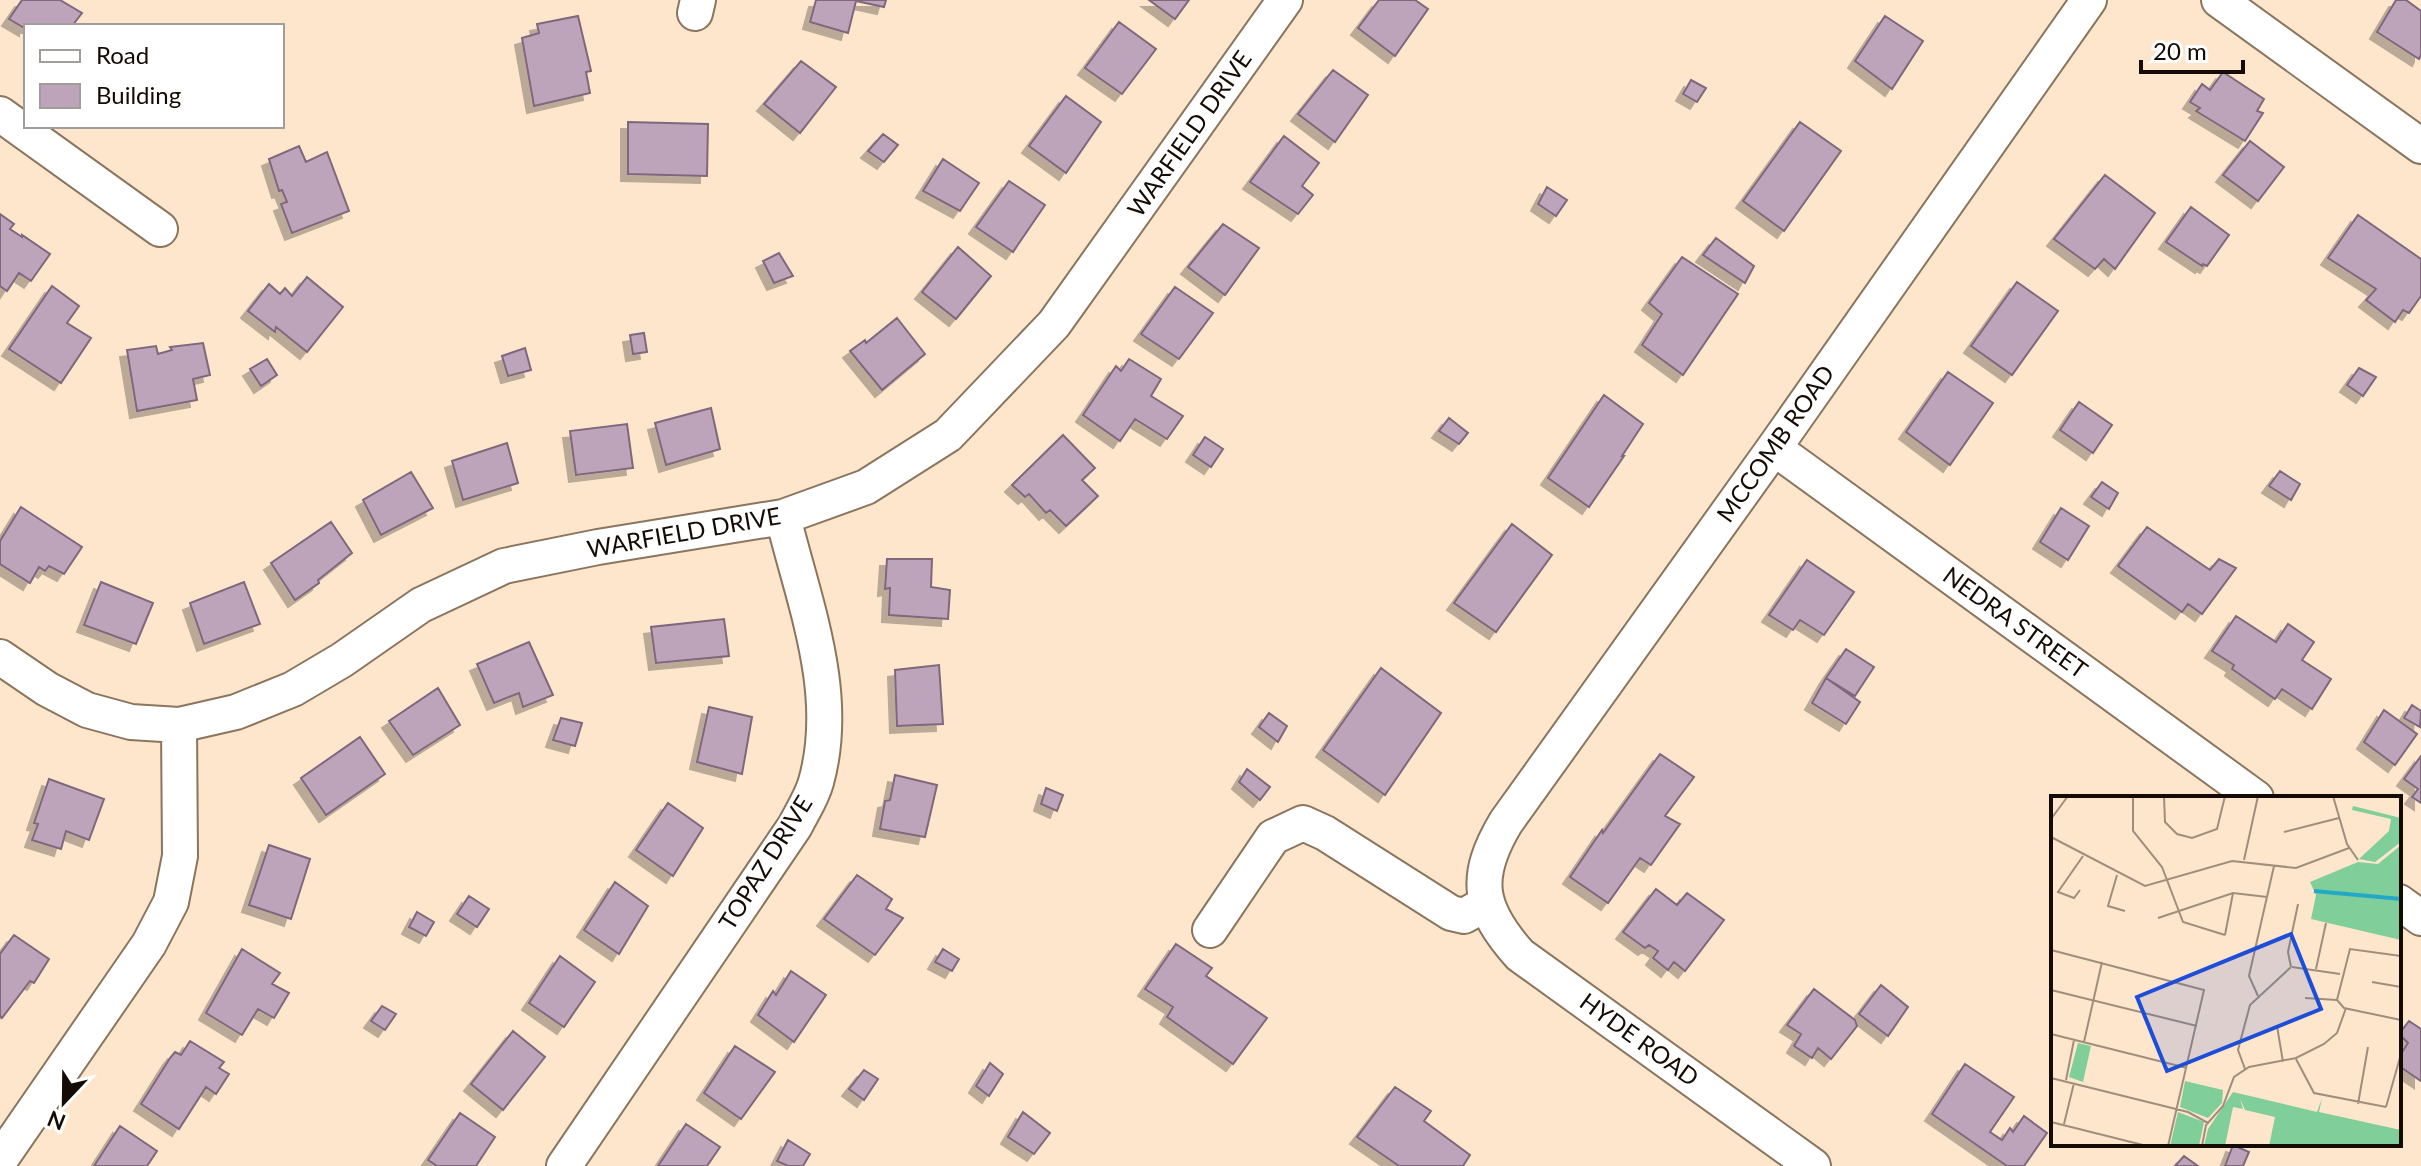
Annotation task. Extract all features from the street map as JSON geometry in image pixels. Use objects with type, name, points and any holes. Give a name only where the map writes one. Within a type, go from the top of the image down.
[{"type":"street","name":"WARFIELD DRIVE","points":[[0,657],[47,689],[87,710],[131,722],[179,725],[236,712],[293,689],[342,660],[421,605],[504,566],[598,547],[783,517],[866,487],[948,435],[1054,324],[1285,0]]},
{"type":"street","name":"MCCOMB ROAD","points":[[1486,900],[1489,859],[1495,839],[1506,822],[2089,0]]},
{"type":"street","points":[[2219,0],[2421,146]]},
{"type":"street","points":[[0,114],[160,229]]},
{"type":"street","name":"NEDRA STREET","points":[[1774,448],[2253,796]]},
{"type":"street","name":"TOPAZ DRIVE","points":[[564,1166],[795,826],[815,784],[823,742],[825,693],[783,517]]},
{"type":"street","points":[[0,1160],[149,944],[171,902],[180,856],[179,725]]},
{"type":"street","points":[[1210,930],[1273,837],[1303,823],[1325,833],[1451,913],[1464,916],[1486,900]]},
{"type":"street","name":"HYDE ROAD","points":[[1486,900],[1499,930],[1520,955],[1813,1166]]},
{"type":"street","points":[[2401,903],[2421,918]]},
{"type":"building","points":[[22,0],[60,0],[82,13],[74,24],[24,24],[24,28],[9,19]]},
{"type":"building","points":[[816,0],[886,0],[884,7],[856,1],[848,33],[810,22]]},
{"type":"building","points":[[1149,0],[1189,0],[1175,19]]},
{"type":"building","points":[[1379,0],[1415,0],[1428,9],[1395,56],[1358,28]]},
{"type":"building","points":[[2396,0],[2406,0],[2421,11],[2419,59],[2377,32]]},
{"type":"building","points":[[578,16],[591,71],[586,72],[590,93],[534,106],[522,38],[539,33],[537,24]]},
{"type":"building","points":[[1885,16],[1923,41],[1892,89],[1855,61]]},
{"type":"building","points":[[1119,22],[1156,49],[1122,94],[1085,68]]},
{"type":"building","points":[[801,61],[836,87],[800,133],[764,104]]},
{"type":"building","points":[[1333,70],[1368,95],[1335,142],[1298,114]]},
{"type":"building","points":[[2223,72],[2264,99],[2257,111],[2263,113],[2245,141],[2196,111],[2200,108],[2190,102],[2202,84],[2210,90]]},
{"type":"building","points":[[1691,80],[1706,88],[1697,102],[1683,94]]},
{"type":"building","points":[[1066,96],[1101,122],[1066,173],[1029,146]]},
{"type":"building","points":[[628,122],[708,124],[707,176],[628,174]]},
{"type":"building","points":[[1800,122],[1841,151],[1784,231],[1743,201]]},
{"type":"building","points":[[883,134],[898,145],[884,162],[868,151]]},
{"type":"building","points":[[1284,136],[1319,163],[1302,186],[1313,195],[1298,214],[1250,182]]},
{"type":"building","points":[[2250,141],[2284,167],[2258,201],[2223,175]]},
{"type":"building","points":[[299,146],[306,162],[327,152],[349,211],[292,233],[281,204],[287,202],[282,190],[279,191],[269,159]]},
{"type":"building","points":[[943,159],[979,183],[960,211],[923,191]]},
{"type":"building","points":[[2105,175],[2155,213],[2115,269],[2104,259],[2095,269],[2054,239]]},
{"type":"building","points":[[1009,181],[1045,205],[1013,252],[976,227]]},
{"type":"building","points":[[1547,187],[1567,200],[1556,216],[1538,204]]},
{"type":"building","points":[[2191,207],[2229,235],[2207,266],[2202,266],[2166,242]]},
{"type":"building","points":[[0,214],[14,224],[10,229],[50,254],[31,281],[19,273],[7,291],[0,286]]},
{"type":"building","points":[[2358,215],[2421,259],[2421,296],[2409,313],[2403,310],[2395,322],[2366,300],[2376,289],[2328,258]]},
{"type":"building","points":[[1223,224],[1259,248],[1225,295],[1188,267]]},
{"type":"building","points":[[1716,238],[1754,266],[1745,283],[1703,255]]},
{"type":"building","points":[[958,247],[991,276],[956,319],[922,292]]},
{"type":"building","points":[[779,253],[793,276],[774,283],[763,261]]},
{"type":"building","points":[[1682,257],[1738,294],[1683,375],[1642,345],[1662,314],[1649,303]]},
{"type":"building","points":[[307,277],[343,307],[307,352],[276,327],[275,332],[248,311],[269,284],[280,294],[285,288],[292,296]]},
{"type":"building","points":[[2017,282],[2058,311],[2012,375],[1971,346]]},
{"type":"building","points":[[52,286],[79,306],[67,323],[91,338],[61,383],[9,349]]},
{"type":"building","points":[[1175,287],[1213,313],[1179,359],[1141,334]]},
{"type":"building","points":[[897,318],[925,354],[882,390],[850,351],[865,340],[866,343]]},
{"type":"building","points":[[644,333],[647,352],[633,354],[630,335]]},
{"type":"building","points":[[203,343],[210,375],[193,379],[197,400],[137,411],[127,350],[156,346],[158,354],[172,350],[170,347]]},
{"type":"building","points":[[525,348],[531,370],[508,376],[502,356]]},
{"type":"building","points":[[267,359],[277,375],[261,386],[250,369]]},
{"type":"building","points":[[1129,359],[1161,379],[1151,396],[1183,416],[1167,439],[1135,419],[1120,441],[1083,415],[1116,366],[1121,371]]},
{"type":"building","points":[[2359,368],[2376,377],[2363,396],[2347,385]]},
{"type":"building","points":[[1948,372],[1993,403],[1950,465],[1906,432]]},
{"type":"building","points":[[1604,395],[1643,424],[1589,507],[1548,478]]},
{"type":"building","points":[[2079,402],[2112,425],[2093,453],[2060,430]]},
{"type":"building","points":[[711,408],[720,449],[666,465],[655,423]]},
{"type":"building","points":[[1449,418],[1468,433],[1459,444],[1439,431]]},
{"type":"building","points":[[627,424],[633,468],[576,475],[570,431]]},
{"type":"building","points":[[1063,435],[1095,468],[1082,480],[1098,496],[1066,526],[1050,510],[1046,513],[1029,494],[1025,497],[1012,485]]},
{"type":"building","points":[[1205,437],[1223,449],[1211,467],[1193,455]]},
{"type":"building","points":[[507,443],[518,483],[463,500],[452,461]]},
{"type":"building","points":[[2280,471],[2300,484],[2291,500],[2269,486]]},
{"type":"building","points":[[411,472],[433,508],[381,535],[363,500]]},
{"type":"building","points":[[2102,482],[2118,493],[2109,509],[2091,497]]},
{"type":"building","points":[[21,507],[82,547],[64,574],[49,566],[45,571],[39,567],[30,583],[0,564],[0,541]]},
{"type":"building","points":[[2061,508],[2089,526],[2068,560],[2040,542]]},
{"type":"building","points":[[331,522],[352,553],[295,600],[271,563]]},
{"type":"building","points":[[1512,524],[1552,555],[1496,632],[1454,603]]},
{"type":"building","points":[[2147,527],[2210,570],[2219,559],[2236,568],[2202,614],[2188,604],[2182,612],[2118,566]]},
{"type":"building","points":[[887,559],[932,559],[931,587],[950,590],[948,619],[889,615],[890,588],[885,589]]},
{"type":"building","points":[[1807,560],[1854,592],[1824,635],[1800,620],[1793,630],[1769,615]]},
{"type":"building","points":[[101,582],[153,603],[136,644],[84,625]]},
{"type":"building","points":[[244,582],[260,624],[204,644],[190,603]]},
{"type":"building","points":[[2236,616],[2276,642],[2288,624],[2314,642],[2302,660],[2331,679],[2312,709],[2282,689],[2275,699],[2212,651]]},
{"type":"building","points":[[724,619],[729,656],[656,663],[651,627]]},
{"type":"building","points":[[529,642],[553,695],[523,707],[519,693],[494,703],[477,664]]},
{"type":"building","points":[[1846,649],[1874,667],[1855,696],[1826,678]]},
{"type":"building","points":[[939,665],[943,724],[897,726],[895,670]]},
{"type":"building","points":[[1381,668],[1441,713],[1385,795],[1323,750]]},
{"type":"building","points":[[1826,678],[1860,702],[1846,724],[1812,703]]},
{"type":"building","points":[[438,688],[460,725],[413,755],[389,721]]},
{"type":"building","points":[[2412,705],[2421,711],[2420,727],[2404,718]]},
{"type":"building","points":[[709,707],[752,717],[742,774],[697,762]]},
{"type":"building","points":[[2384,710],[2417,734],[2395,765],[2364,742]]},
{"type":"building","points":[[1269,713],[1287,726],[1278,742],[1259,727]]},
{"type":"building","points":[[561,718],[582,723],[575,746],[553,740]]},
{"type":"building","points":[[360,737],[385,774],[326,815],[301,778]]},
{"type":"building","points":[[1660,754],[1694,777],[1665,816],[1680,824],[1651,865],[1640,858],[1608,903],[1570,877]]},
{"type":"building","points":[[2421,756],[2421,803],[2412,797],[2418,789],[2404,779]]},
{"type":"building","points":[[1247,769],[1270,787],[1260,800],[1239,782]]},
{"type":"building","points":[[895,775],[937,785],[925,837],[880,829],[885,801],[890,800]]},
{"type":"building","points":[[49,779],[104,799],[89,840],[66,831],[61,849],[32,840],[38,824],[34,823]]},
{"type":"building","points":[[1046,788],[1063,795],[1057,811],[1041,804]]},
{"type":"building","points":[[668,803],[703,828],[673,876],[636,850]]},
{"type":"building","points":[[269,845],[310,859],[291,919],[249,905]]},
{"type":"building","points":[[857,875],[892,899],[886,909],[903,918],[875,955],[824,919]]},
{"type":"building","points":[[615,882],[648,906],[619,954],[584,930]]},
{"type":"building","points":[[1656,889],[1677,905],[1687,893],[1724,920],[1685,971],[1674,962],[1668,970],[1653,958],[1658,951],[1649,945],[1645,948],[1623,932]]},
{"type":"building","points":[[469,896],[489,909],[477,927],[457,914]]},
{"type":"building","points":[[417,912],[434,922],[426,936],[409,927]]},
{"type":"building","points":[[14,935],[49,959],[34,983],[30,981],[2,1018],[0,954]]},
{"type":"building","points":[[1176,944],[1212,968],[1206,976],[1267,1018],[1233,1064],[1167,1017],[1173,1007],[1145,989]]},
{"type":"building","points":[[242,949],[280,973],[272,984],[289,993],[274,1018],[258,1009],[242,1035],[206,1013]]},
{"type":"building","points":[[943,949],[959,959],[952,971],[935,962]]},
{"type":"building","points":[[560,956],[595,982],[564,1027],[529,1003]]},
{"type":"building","points":[[791,971],[826,995],[794,1042],[758,1015],[773,991],[776,995]]},
{"type":"building","points":[[1881,985],[1908,1007],[1888,1036],[1859,1014]]},
{"type":"building","points":[[1814,989],[1855,1020],[1857,1026],[1831,1059],[1818,1048],[1812,1058],[1794,1046],[1801,1034],[1787,1025]]},
{"type":"building","points":[[382,1006],[396,1014],[385,1030],[371,1021]]},
{"type":"building","points":[[2409,1021],[2421,1029],[2421,1081],[2401,1067],[2401,1054],[2408,1043],[2401,1031]]},
{"type":"building","points":[[513,1031],[545,1057],[503,1110],[471,1084]]},
{"type":"building","points":[[190,1041],[224,1062],[219,1068],[229,1074],[216,1094],[206,1087],[179,1129],[141,1104],[170,1058],[175,1052],[181,1055]]},
{"type":"building","points":[[735,1046],[775,1072],[741,1119],[704,1093]]},
{"type":"building","points":[[990,1063],[1003,1074],[989,1096],[976,1086]]},
{"type":"building","points":[[1965,1064],[2014,1097],[1990,1132],[2002,1140],[2010,1128],[2013,1132],[2024,1116],[2047,1133],[2024,1166],[2007,1166],[1932,1114]]},
{"type":"building","points":[[864,1070],[878,1079],[864,1100],[849,1089]]},
{"type":"building","points":[[1395,1087],[1431,1111],[1424,1121],[1470,1155],[1463,1166],[1399,1166],[1357,1137]]},
{"type":"building","points":[[1023,1112],[1050,1133],[1034,1154],[1008,1137]]},
{"type":"building","points":[[460,1113],[495,1137],[476,1166],[437,1166],[428,1160]]},
{"type":"building","points":[[686,1124],[720,1147],[707,1166],[658,1166]]},
{"type":"building","points":[[120,1126],[157,1151],[147,1166],[94,1166]]},
{"type":"building","points":[[788,1140],[810,1154],[803,1166],[788,1166],[777,1161]]},
{"type":"building","points":[[2233,1146],[2249,1152],[2243,1166],[2225,1166]]},
{"type":"building","points":[[2184,1156],[2198,1166],[2175,1166]]}]
